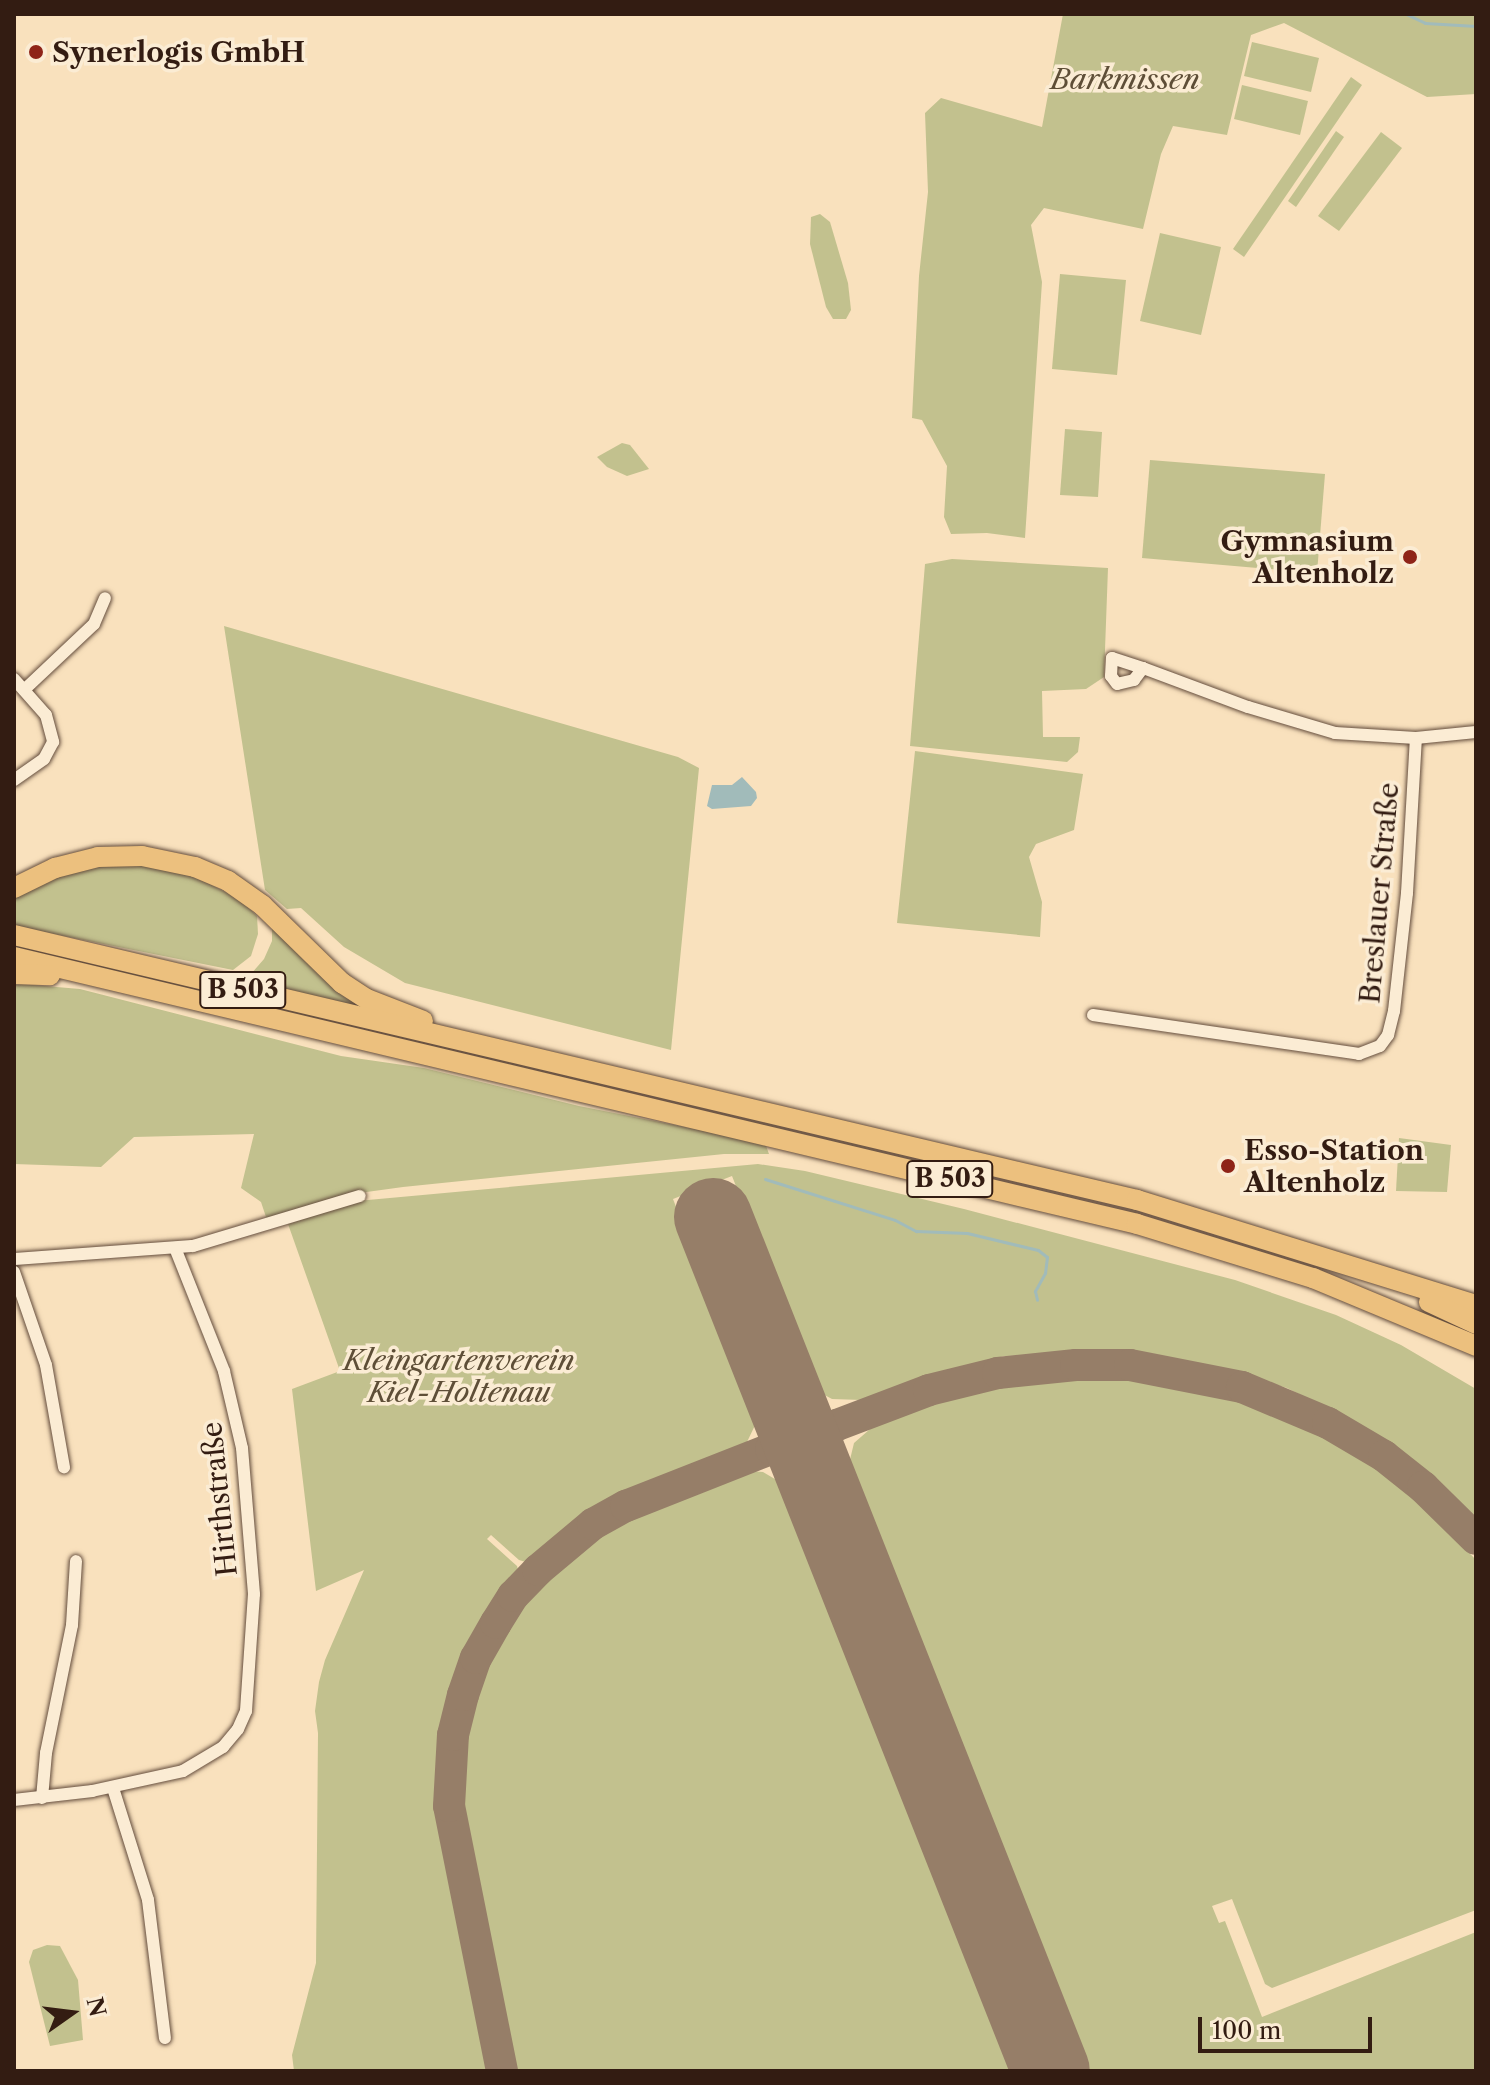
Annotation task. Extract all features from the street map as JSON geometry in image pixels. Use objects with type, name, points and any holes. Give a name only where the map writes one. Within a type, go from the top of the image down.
[{"type":"highway","points":[[15,887],[55,868],[98,857],[142,856],[195,867],[228,881],[253,898],[321,966],[367,999],[473,1041]]},
{"type":"highway","name":"B 503","points":[[14,935],[1137,1200],[1362,1271],[1476,1324]]},
{"type":"highway","name":"B 503","points":[[14,957],[1137,1224],[1313,1278],[1476,1346]]},
{"type":"highway","points":[[14,974],[121,982]]},
{"type":"highway","points":[[1362,1271],[1476,1305]]},
{"type":"street","points":[[24,690],[94,624],[105,598]]},
{"type":"street","points":[[1143,668],[1327,731],[1368,738],[1416,738],[1476,732]]},
{"type":"street","points":[[14,679],[46,715],[53,742],[44,759],[14,780]]},
{"type":"street","name":"Breslauer Straße","points":[[1093,1015],[1359,1054],[1380,1046],[1388,1035],[1394,1011],[1407,893],[1416,738]]},
{"type":"street","points":[[14,1259],[175,1248],[211,1242],[360,1196]]},
{"type":"street","name":"Hirthstraße","points":[[113,1788],[183,1771],[223,1747],[242,1720],[249,1688],[254,1594],[242,1448],[224,1371],[175,1248]]},
{"type":"street","points":[[14,1272],[46,1365],[64,1467]]},
{"type":"street","points":[[42,1798],[46,1753],[72,1625],[76,1561]]},
{"type":"street","points":[[14,1800],[113,1788],[148,1900],[165,2038]]},
{"type":"green space","name":"Barkmissen","points":[[1063,14],[1476,14],[1476,94],[1427,97],[1284,23],[1251,35],[1227,135],[1173,126],[1161,154],[1143,229],[1044,208],[1031,225],[1042,282],[1025,538],[987,533],[951,534],[944,517],[947,466],[922,420],[912,418],[919,276],[928,192],[925,113],[941,98],[1042,127]]},
{"type":"green space","points":[[1252,42],[1319,58],[1311,92],[1244,76]]},
{"type":"green space","points":[[1351,77],[1362,85],[1244,257],[1233,249]]},
{"type":"green space","points":[[1242,85],[1308,101],[1300,135],[1234,119]]},
{"type":"green space","points":[[1336,131],[1344,137],[1296,207],[1288,201]]},
{"type":"green space","points":[[1381,132],[1402,148],[1339,231],[1318,216]]},
{"type":"green space","points":[[820,214],[830,222],[848,283],[851,310],[846,319],[833,319],[826,307],[810,244],[811,217]]},
{"type":"green space","points":[[1160,233],[1221,247],[1201,335],[1140,321]]},
{"type":"green space","points":[[1060,274],[1126,280],[1117,375],[1052,369]]},
{"type":"green space","points":[[1065,429],[1102,432],[1098,497],[1060,495]]},
{"type":"green space","points":[[622,443],[630,445],[649,469],[627,476],[607,467],[597,457]]},
{"type":"green space","points":[[1150,460],[1325,474],[1317,573],[1142,558]]},
{"type":"green space","points":[[952,559],[1108,568],[1104,677],[1086,689],[1042,691],[1043,737],[1080,737],[1078,752],[1067,762],[910,746],[925,564]]},
{"type":"green space","points":[[224,626],[678,757],[699,768],[671,1050],[405,983],[344,947],[301,908],[287,909],[265,890]]},
{"type":"green space","points":[[915,751],[1083,774],[1074,830],[1036,844],[1029,857],[1042,902],[1040,937],[897,923]]},
{"type":"green space","points":[[129,863],[178,868],[241,900],[257,916],[258,934],[251,956],[233,970],[14,926],[14,895],[63,870]]},
{"type":"green space","points":[[272,925],[392,1016],[244,982],[264,959],[272,941]]},
{"type":"green space","points":[[14,985],[80,989],[341,1056],[424,1068],[579,1106],[765,1143],[769,1154],[724,1154],[403,1187],[352,1194],[267,1220],[261,1202],[241,1188],[254,1134],[134,1137],[101,1167],[14,1164]]},
{"type":"green space","points":[[1399,1138],[1451,1145],[1447,1192],[1396,1191]]},
{"type":"green space","name":"Kleingartenverein Kiel-Holtenau","points":[[758,1164],[805,1171],[964,1209],[1235,1280],[1336,1315],[1401,1345],[1476,1389],[1476,1520],[1424,1469],[1364,1427],[1287,1388],[1226,1369],[1149,1353],[1004,1356],[910,1381],[862,1400],[832,1399],[817,1391],[732,1176],[673,1199],[758,1419],[747,1442],[738,1451],[615,1500],[565,1531],[529,1563],[519,1560],[491,1535],[487,1539],[517,1566],[519,1573],[472,1642],[452,1696],[439,1765],[439,1819],[491,2071],[294,2071],[292,2055],[316,1963],[318,1733],[315,1711],[319,1682],[325,1660],[364,1570],[316,1591],[292,1389],[340,1371],[288,1224],[357,1201]]},
{"type":"green space","points":[[1052,1379],[1125,1380],[1175,1386],[1260,1407],[1310,1427],[1362,1458],[1423,1504],[1476,1560],[1476,1910],[1272,1988],[1265,1984],[1232,1899],[1212,1906],[1219,1923],[1225,1921],[1262,2017],[1476,1932],[1476,2071],[1085,2071],[847,1472],[854,1443],[877,1423],[984,1389]]},
{"type":"green space","points":[[750,1471],[763,1472],[785,1485],[1016,2071],[515,2071],[462,1827],[463,1751],[470,1709],[485,1665],[507,1625],[535,1590],[574,1551],[626,1519]]},
{"type":"green space","points":[[47,1945],[60,1946],[78,1980],[83,2040],[50,2046],[29,1962],[33,1950]]},
{"type":"water","points":[[742,777],[756,792],[757,798],[751,806],[712,809],[707,806],[712,785],[732,785]]},
{"type":"waterway","points":[[1406,14],[1425,23],[1476,26]]},
{"type":"waterway","points":[[765,1179],[895,1220],[916,1231],[967,1233],[1038,1250],[1047,1257],[1045,1273],[1035,1291],[1037,1300]]},
{"type":"taxiway","points":[[826,1496],[821,1445],[829,1429],[837,1425],[929,1390],[998,1373],[1076,1365],[1130,1365],[1242,1387],[1328,1423],[1384,1456],[1423,1487],[1476,1539]]},
{"type":"taxiway","points":[[502,2071],[449,1806],[453,1735],[463,1695],[476,1658],[496,1623],[513,1596],[538,1570],[593,1524],[626,1506],[771,1449],[782,1449],[800,1463],[832,1518]]},
{"type":"runway","points":[[713,1217],[1051,2071]]},
{"type":"place","name":"Synerlogis GmbH","points":[[36,52]]},
{"type":"place","name":"Gymnasium Altenholz","points":[[1410,557]]},
{"type":"place","name":"Esso-Station Altenholz","points":[[1228,1166]]}]
